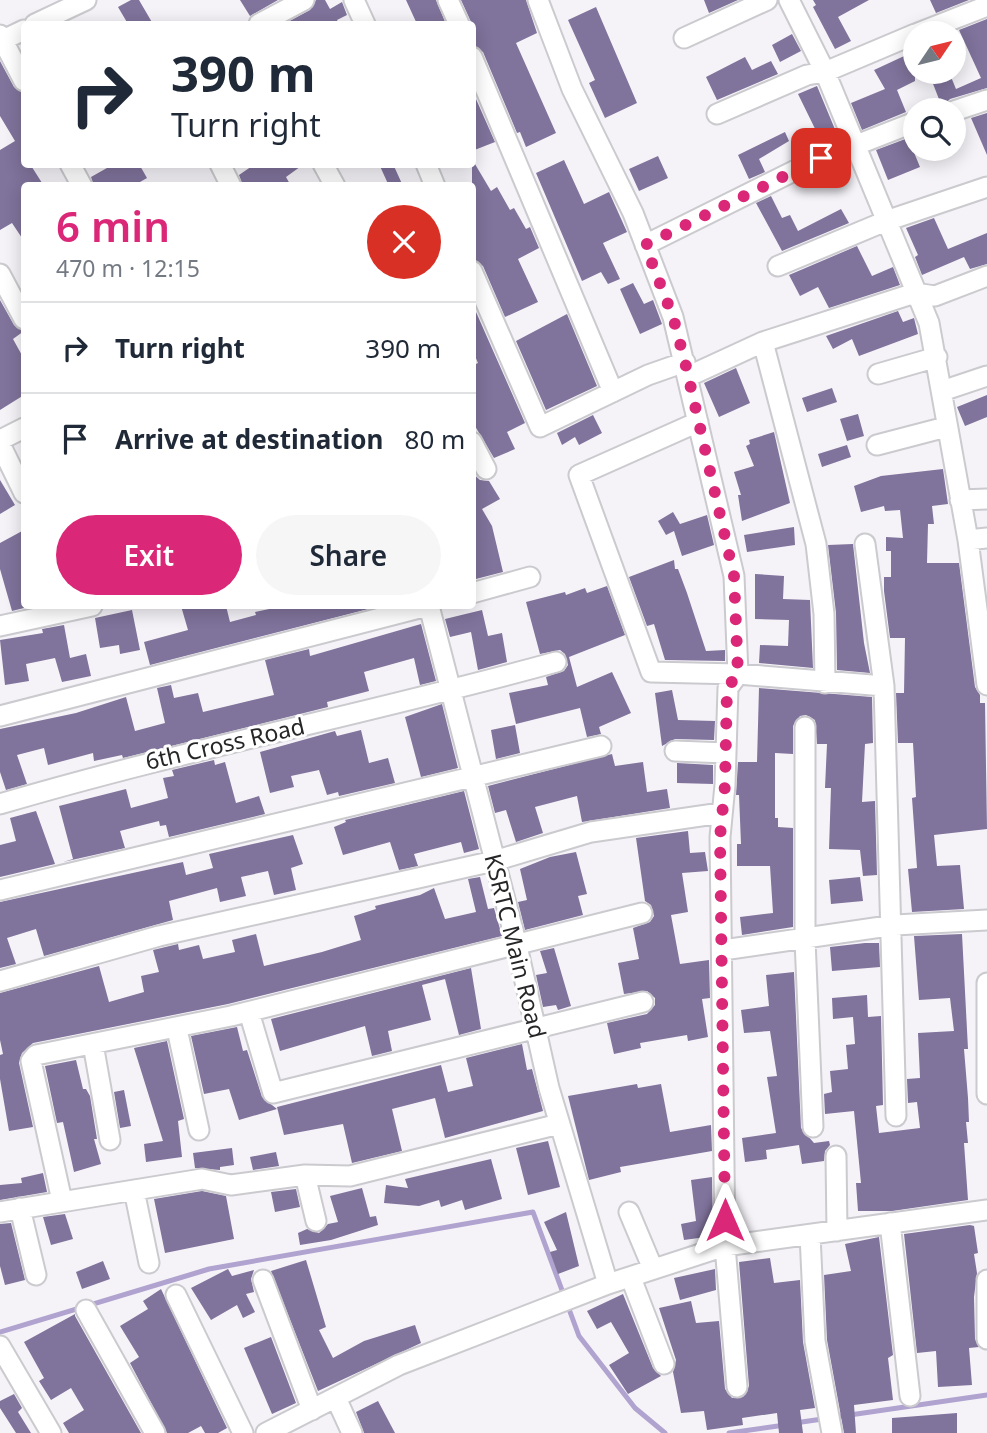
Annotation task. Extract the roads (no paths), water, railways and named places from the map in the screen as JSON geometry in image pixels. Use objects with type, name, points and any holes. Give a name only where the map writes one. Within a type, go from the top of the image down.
[{"type":"street","points":[[41,21],[86,0]]},
{"type":"street","points":[[265,21],[304,0]]},
{"type":"street","points":[[354,0],[364,21]]},
{"type":"street","points":[[448,0],[458,21]]},
{"type":"street","points":[[538,0],[572,89],[645,245],[673,317],[734,576],[738,674],[727,688],[726,753],[721,813],[725,1246],[737,1387]]},
{"type":"street","points":[[684,38],[767,0]]},
{"type":"street","points":[[789,0],[825,72],[929,323],[960,500],[977,539],[987,685]]},
{"type":"street","points":[[950,21],[987,6]]},
{"type":"street","points":[[21,31],[1,38],[21,75]]},
{"type":"street","points":[[717,114],[807,75],[825,72],[903,40]]},
{"type":"street","points":[[476,67],[613,392]]},
{"type":"street","points":[[966,107],[987,100]]},
{"type":"street","points":[[645,245],[808,164],[903,127]]},
{"type":"street","points":[[778,266],[886,221],[987,187]]},
{"type":"street","points":[[0,274],[21,313]]},
{"type":"street","points":[[476,280],[540,427],[613,392],[915,293],[935,296],[987,276]]},
{"type":"street","points":[[763,342],[816,544],[824,614],[825,683]]},
{"type":"street","points":[[878,373],[937,357]]},
{"type":"street","points":[[942,391],[987,376]]},
{"type":"street","points":[[698,422],[579,475],[652,672],[738,674],[884,686]]},
{"type":"street","points":[[877,445],[946,427]]},
{"type":"street","points":[[21,430],[0,442],[21,487]]},
{"type":"street","points":[[476,450],[486,469]]},
{"type":"street","points":[[960,500],[987,499]]},
{"type":"street","points":[[865,544],[884,686],[896,1116]]},
{"type":"street","points":[[476,592],[530,577]]},
{"type":"street","points":[[0,626],[72,609]]},
{"type":"street","points":[[0,716],[416,609]]},
{"type":"street","name":"KSRTC Main Road","points":[[429,609],[517,946],[559,1124],[608,1284]]},
{"type":"street","name":"6th Cross Road","points":[[0,804],[119,769],[452,691],[556,662]]},
{"type":"street","points":[[805,727],[805,940],[813,1127]]},
{"type":"street","points":[[0,890],[601,746]]},
{"type":"street","points":[[675,751],[726,753]]},
{"type":"street","points":[[0,981],[159,936],[494,861],[592,832],[721,813]]},
{"type":"street","points":[[62,1201],[32,1061],[36,1055],[177,1029],[642,913]]},
{"type":"street","points":[[723,950],[889,926],[987,920]]},
{"type":"street","points":[[987,983],[987,1094]]},
{"type":"street","points":[[249,1012],[273,1093],[643,1002]]},
{"type":"street","points":[[177,1029],[199,1130]]},
{"type":"street","points":[[93,1044],[110,1140]]},
{"type":"street","points":[[0,1212],[202,1179],[231,1185],[305,1175],[350,1176],[559,1124]]},
{"type":"street","points":[[836,1156],[837,1231]]},
{"type":"street","points":[[305,1175],[316,1221]]},
{"type":"street","points":[[134,1190],[149,1263]]},
{"type":"street","points":[[20,1208],[36,1275]]},
{"type":"street","points":[[266,1433],[399,1365],[550,1309],[608,1284],[725,1246],[987,1210]]},
{"type":"street","points":[[629,1212],[653,1269]]},
{"type":"street","points":[[890,1223],[910,1396]]},
{"type":"street","points":[[810,1235],[815,1341],[830,1423]]},
{"type":"street","points":[[631,1278],[664,1364]]},
{"type":"street","points":[[263,1280],[312,1410]]},
{"type":"street","points":[[987,1280],[987,1339]]},
{"type":"street","points":[[176,1295],[243,1433]]},
{"type":"street","points":[[86,1310],[155,1433]]},
{"type":"street","points":[[0,1346],[51,1433]]},
{"type":"street","points":[[336,1398],[352,1433]]},
{"type":"waterway","points":[[0,1332],[209,1269],[533,1212],[579,1336],[635,1408],[665,1433]]},
{"type":"waterway","points":[[795,1423],[987,1395]]},
{"type":"waterway","points":[[729,1433],[785,1425]]}]
